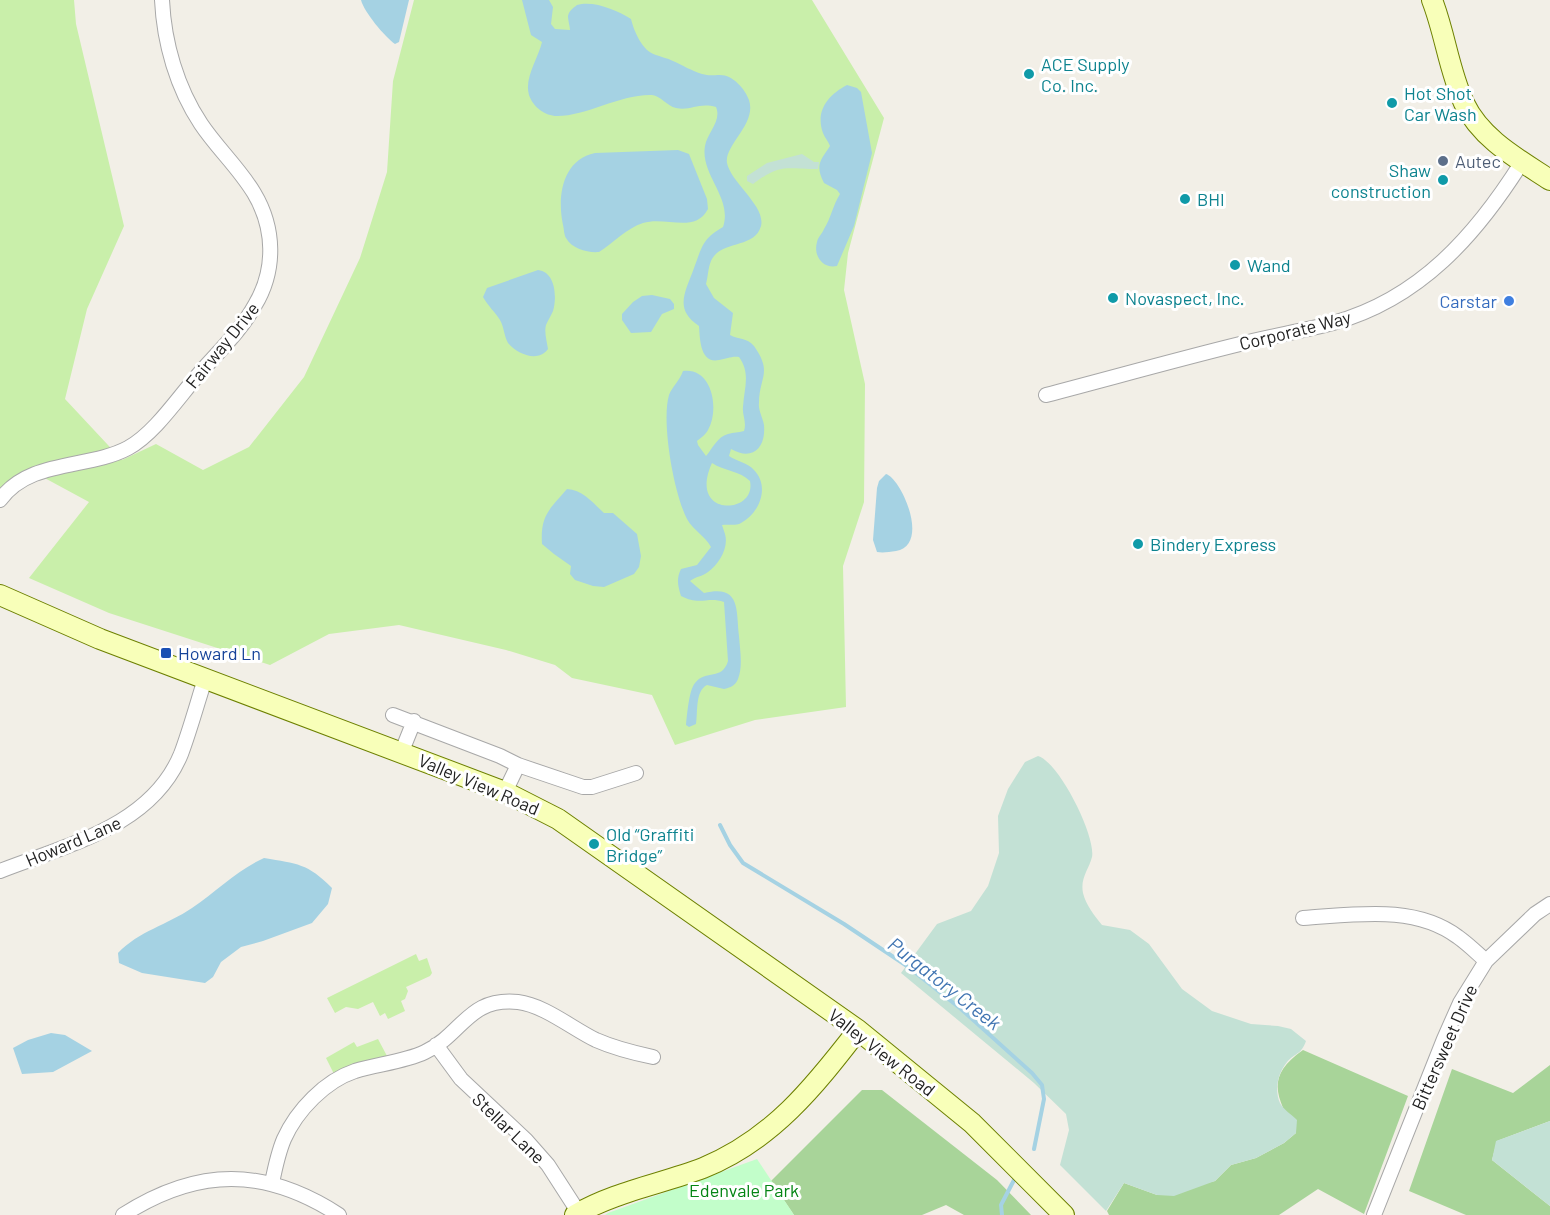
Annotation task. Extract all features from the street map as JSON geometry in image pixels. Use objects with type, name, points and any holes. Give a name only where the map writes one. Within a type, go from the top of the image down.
[{"type":"main road","points":[[1432,0],[1464,103],[1476,122],[1493,140],[1550,180]]},
{"type":"main road","name":"Valley View Road","points":[[0,595],[100,639],[505,792],[558,819],[858,1030],[972,1123],[1064,1215]]},
{"type":"main road","points":[[577,1214],[605,1201],[702,1168],[764,1135],[813,1085],[858,1030]]},
{"type":"street","name":"Fairway Drive","points":[[0,500],[11,488],[34,475],[110,455],[129,447],[138,440],[244,322],[261,296],[266,281],[271,243],[266,217],[254,192],[200,124],[183,91],[170,54],[162,0]]},
{"type":"street","name":"Corporate Way","points":[[1046,395],[1242,343],[1334,323],[1393,298],[1437,268],[1458,248],[1480,224],[1522,162]]},
{"type":"street","name":"Howard Lane","points":[[0,871],[104,831],[128,818],[150,801],[167,779],[180,755],[205,679]]},
{"type":"street","points":[[393,715],[414,721],[518,765],[584,787],[592,787],[636,773]]},
{"type":"street","points":[[402,752],[414,721]]},
{"type":"street","points":[[505,792],[518,765]]},
{"type":"street","name":"Bittersweet Drive","points":[[1374,1215],[1460,1003],[1486,961],[1521,927],[1550,904]]},
{"type":"street","points":[[1303,918],[1379,914],[1420,919],[1457,936],[1486,961]]},
{"type":"street","points":[[272,1183],[285,1139],[296,1118],[330,1084],[352,1072],[425,1052],[474,1011],[489,1004],[521,1003],[537,1008],[597,1040],[625,1051],[653,1057]]},
{"type":"street","name":"Stellar Lane","points":[[436,1045],[461,1079],[526,1140],[548,1165],[577,1214]]},
{"type":"street","points":[[123,1215],[162,1193],[192,1183],[224,1179],[272,1183],[316,1200],[339,1215]]},
{"type":"green space","points":[[0,0],[74,0],[76,24],[124,226],[87,309],[65,399],[122,460],[156,444],[203,470],[249,447],[304,377],[360,258],[387,172],[393,81],[414,0],[812,0],[884,118],[848,253],[844,290],[865,384],[864,502],[843,566],[846,707],[755,720],[675,745],[652,695],[572,678],[555,665],[506,650],[399,625],[329,634],[270,665],[109,613],[29,578],[89,502],[28,469],[0,488]]},
{"type":"green space","points":[[802,154],[814,162],[819,162],[818,169],[777,170],[753,184],[747,181],[747,176],[767,163]]},
{"type":"green space","points":[[1038,756],[1047,761],[1056,771],[1082,817],[1092,847],[1092,857],[1082,888],[1088,906],[1102,925],[1130,930],[1149,944],[1182,989],[1212,1011],[1251,1024],[1291,1029],[1306,1041],[1300,1051],[1284,1066],[1277,1087],[1280,1103],[1297,1120],[1296,1133],[1284,1143],[1256,1158],[1231,1165],[1215,1181],[1174,1196],[1157,1195],[1124,1183],[1106,1211],[1060,1165],[1069,1130],[1066,1114],[1034,1083],[901,973],[937,924],[971,911],[988,886],[999,853],[998,816],[1008,789],[1025,762]]},
{"type":"green space","points":[[416,954],[419,961],[427,958],[432,973],[406,987],[408,991],[405,999],[401,1001],[405,1011],[388,1019],[385,1013],[380,1016],[373,1002],[358,1009],[346,1007],[335,1013],[327,998]]},
{"type":"green space","points":[[378,1039],[387,1056],[356,1064],[334,1074],[326,1058],[354,1042],[357,1047]]},
{"type":"green space","points":[[1303,1050],[1408,1096],[1364,1214],[1318,1189],[1279,1215],[1109,1215],[1107,1211],[1124,1183],[1157,1195],[1215,1181],[1231,1165],[1256,1158],[1284,1143],[1296,1133],[1284,1109],[1278,1088],[1283,1069]]},
{"type":"green space","points":[[1550,1065],[1550,1121],[1497,1141],[1492,1160],[1550,1206],[1550,1215],[1466,1215],[1409,1191],[1452,1069],[1513,1093]]},
{"type":"green space","points":[[862,1090],[882,1090],[997,1180],[1031,1215],[964,1215],[946,1205],[922,1215],[794,1215],[771,1181]]},
{"type":"green space","points":[[1550,1121],[1550,1206],[1492,1160],[1496,1141]]},
{"type":"green space","name":"Edenvale Park","points":[[757,1159],[794,1215],[605,1215],[608,1213]]},
{"type":"water","points":[[361,0],[409,0],[399,42],[395,44],[381,30],[366,11]]},
{"type":"water","points":[[522,0],[549,0],[553,7],[551,24],[555,29],[570,30],[568,16],[577,5],[590,4],[605,7],[631,19],[639,40],[651,53],[702,74],[729,77],[745,91],[749,100],[749,117],[730,149],[727,163],[730,171],[758,211],[761,226],[752,238],[715,254],[710,264],[706,284],[714,298],[733,313],[730,335],[751,343],[763,363],[764,375],[759,406],[764,425],[763,441],[751,453],[745,454],[731,449],[729,456],[754,470],[759,476],[762,491],[758,506],[748,519],[735,525],[722,525],[726,545],[716,565],[704,575],[690,581],[704,593],[725,592],[731,596],[736,609],[741,663],[740,674],[732,686],[724,689],[707,685],[703,688],[698,702],[696,724],[689,727],[686,725],[693,686],[704,676],[722,671],[728,661],[724,602],[688,599],[681,596],[678,586],[681,569],[697,565],[711,547],[687,519],[673,476],[670,458],[667,407],[669,395],[683,371],[701,376],[711,391],[712,421],[707,431],[697,441],[706,456],[724,435],[744,431],[745,425],[743,410],[746,375],[743,363],[739,357],[719,360],[708,358],[702,349],[699,326],[691,320],[684,306],[685,292],[701,249],[711,236],[723,227],[725,216],[724,206],[705,157],[706,141],[716,122],[716,107],[676,108],[652,95],[628,98],[568,115],[557,116],[544,113],[536,107],[528,89],[530,75],[542,42],[531,35]],"holes":[[[712,463],[742,475],[750,481],[749,492],[744,500],[734,505],[724,505],[715,502],[708,494],[707,481]]]},
{"type":"water","points":[[847,85],[861,92],[872,153],[854,226],[837,266],[832,266],[823,263],[816,252],[818,240],[840,194],[824,183],[820,172],[821,160],[830,146],[823,133],[821,118],[825,104]]},
{"type":"water","points":[[678,150],[689,154],[707,199],[708,209],[702,216],[688,223],[652,221],[637,225],[599,252],[581,250],[569,242],[564,234],[561,203],[564,181],[575,163],[595,153]]},
{"type":"water","points":[[538,270],[544,272],[552,280],[555,299],[553,311],[545,328],[548,349],[539,356],[533,356],[517,351],[508,343],[500,320],[483,297],[487,288]]},
{"type":"water","points":[[652,295],[670,299],[674,304],[674,309],[662,314],[651,332],[631,333],[622,320],[622,314],[642,296]]},
{"type":"water","points":[[886,474],[899,487],[905,499],[910,512],[911,537],[906,546],[896,551],[877,552],[873,540],[877,488],[879,481]]},
{"type":"water","points":[[567,489],[583,494],[604,513],[613,513],[637,534],[641,556],[639,567],[634,574],[604,587],[593,586],[575,580],[570,574],[571,566],[542,544],[543,526],[547,513]]},
{"type":"water","points":[[264,858],[308,869],[332,888],[328,904],[312,923],[241,947],[221,962],[213,977],[205,983],[142,973],[119,963],[118,953],[126,945],[183,914],[236,875]]},
{"type":"water","points":[[51,1033],[65,1035],[92,1051],[53,1072],[22,1074],[13,1048],[28,1040]]},
{"type":"waterway","name":"Purgatory Creek","points":[[720,825],[730,845],[743,863],[844,924],[907,966],[961,1009],[1032,1073],[1042,1085],[1044,1099],[1034,1149]]},
{"type":"waterway","name":"Purgatory Creek","points":[[1002,1215],[1001,1205],[1014,1180]]},
{"type":"place","name":"ACE Supply Co. Inc.","points":[[1029,74]]},
{"type":"place","name":"Hot Shot Car Wash","points":[[1392,103]]},
{"type":"place","name":"Autec","points":[[1443,161]]},
{"type":"place","name":"Shaw construction","points":[[1443,180]]},
{"type":"place","name":"BHI","points":[[1185,199]]},
{"type":"place","name":"Wand","points":[[1235,265]]},
{"type":"place","name":"Novaspect, Inc.","points":[[1113,298]]},
{"type":"place","name":"Carstar","points":[[1509,301]]},
{"type":"place","name":"Bindery Express","points":[[1138,544]]},
{"type":"place","name":"Howard Ln","points":[[166,653]]},
{"type":"place","name":"Old “Graffiti Bridge”","points":[[594,844]]}]
